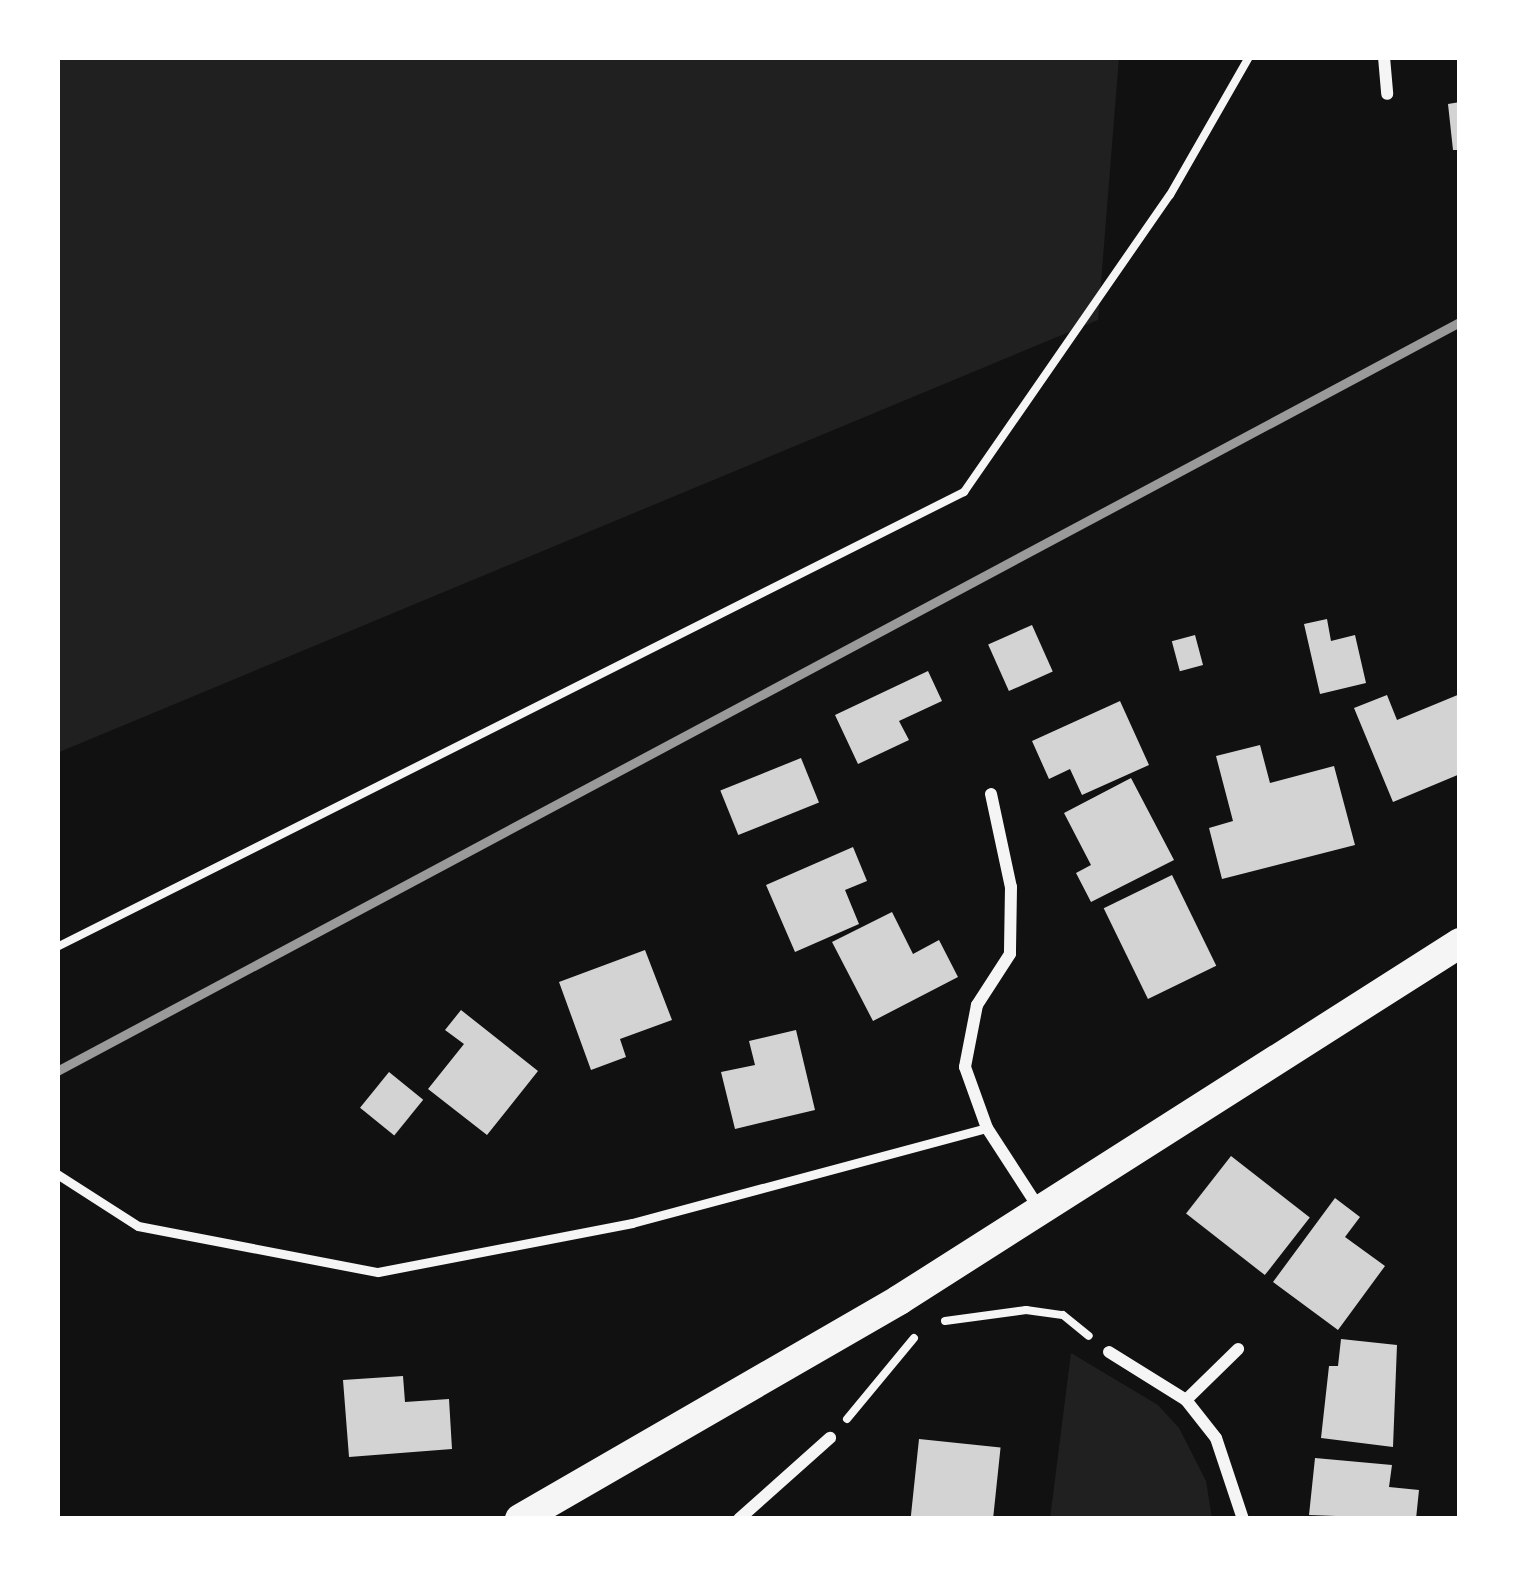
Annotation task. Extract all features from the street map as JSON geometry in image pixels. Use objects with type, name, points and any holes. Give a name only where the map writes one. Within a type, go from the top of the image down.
[{"type":"main road","points":[[520,1519],[899,1300],[1460,943]]},
{"type":"street","points":[[1384,57],[1388,94]]},
{"type":"street","points":[[991,794],[1011,886],[1010,954],[977,1006],[965,1067],[987,1128],[1039,1208]]},
{"type":"street","points":[[1186,1400],[1238,1349]]},
{"type":"street","points":[[1108,1352],[1186,1400],[1216,1438],[1243,1519]]},
{"type":"street","points":[[740,1519],[830,1438]]},
{"type":"lane","points":[[57,1174],[138,1226],[378,1272],[632,1223],[987,1128]]},
{"type":"path","points":[[57,947],[964,492],[1170,195],[1249,57]]},
{"type":"path","points":[[899,1300],[918,1333]]},
{"type":"path","points":[[830,1438],[918,1333],[982,1310],[1063,1315],[1108,1352]]},
{"type":"shaded area","points":[[57,57],[1119,57],[1098,320],[57,753]]},
{"type":"shaded area","points":[[1071,1353],[1158,1405],[1179,1428],[1206,1481],[1212,1519],[1050,1519]]},
{"type":"building","points":[[1460,102],[1460,150],[1453,150],[1448,104]]},
{"type":"building","points":[[1327,619],[1331,641],[1355,635],[1366,683],[1320,694],[1304,624]]},
{"type":"building","points":[[1032,625],[1053,672],[1009,691],[988,645]]},
{"type":"building","points":[[1195,635],[1203,665],[1180,671],[1172,641]]},
{"type":"building","points":[[928,671],[942,701],[899,721],[909,740],[858,764],[835,715]]},
{"type":"building","points":[[1460,694],[1460,774],[1393,802],[1354,708],[1387,695],[1397,720]]},
{"type":"building","points":[[1120,701],[1149,765],[1082,795],[1070,769],[1049,779],[1032,741]]},
{"type":"building","points":[[1260,745],[1270,783],[1334,766],[1355,845],[1222,879],[1209,828],[1233,821],[1216,756]]},
{"type":"building","points":[[801,758],[819,803],[738,835],[720,791]]},
{"type":"building","points":[[1131,778],[1174,860],[1091,902],[1076,873],[1091,865],[1064,813]]},
{"type":"building","points":[[853,847],[867,881],[845,890],[859,924],[795,952],[766,885]]},
{"type":"building","points":[[1172,875],[1216,966],[1148,999],[1104,908]]},
{"type":"building","points":[[892,912],[913,954],[939,940],[958,977],[873,1021],[832,942]]},
{"type":"building","points":[[645,950],[672,1020],[620,1039],[626,1057],[591,1070],[559,982]]},
{"type":"building","points":[[461,1010],[538,1071],[487,1135],[428,1089],[464,1044],[445,1030]]},
{"type":"building","points":[[796,1030],[815,1110],[735,1129],[721,1072],[755,1065],[749,1041]]},
{"type":"building","points":[[389,1072],[423,1100],[394,1135],[360,1108]]},
{"type":"building","points":[[1231,1156],[1310,1218],[1265,1275],[1186,1214]]},
{"type":"building","points":[[1335,1198],[1360,1217],[1345,1237],[1385,1266],[1338,1330],[1273,1282]]},
{"type":"building","points":[[1341,1339],[1397,1345],[1393,1447],[1321,1438],[1329,1366],[1338,1366]]},
{"type":"building","points":[[403,1376],[405,1402],[449,1399],[452,1449],[349,1457],[343,1380]]},
{"type":"building","points":[[919,1439],[1001,1448],[993,1519],[911,1519]]},
{"type":"building","points":[[1315,1458],[1392,1465],[1389,1487],[1419,1490],[1416,1519],[1309,1515]]},
{"type":"railway","points":[[57,1071],[1460,322]]}]
